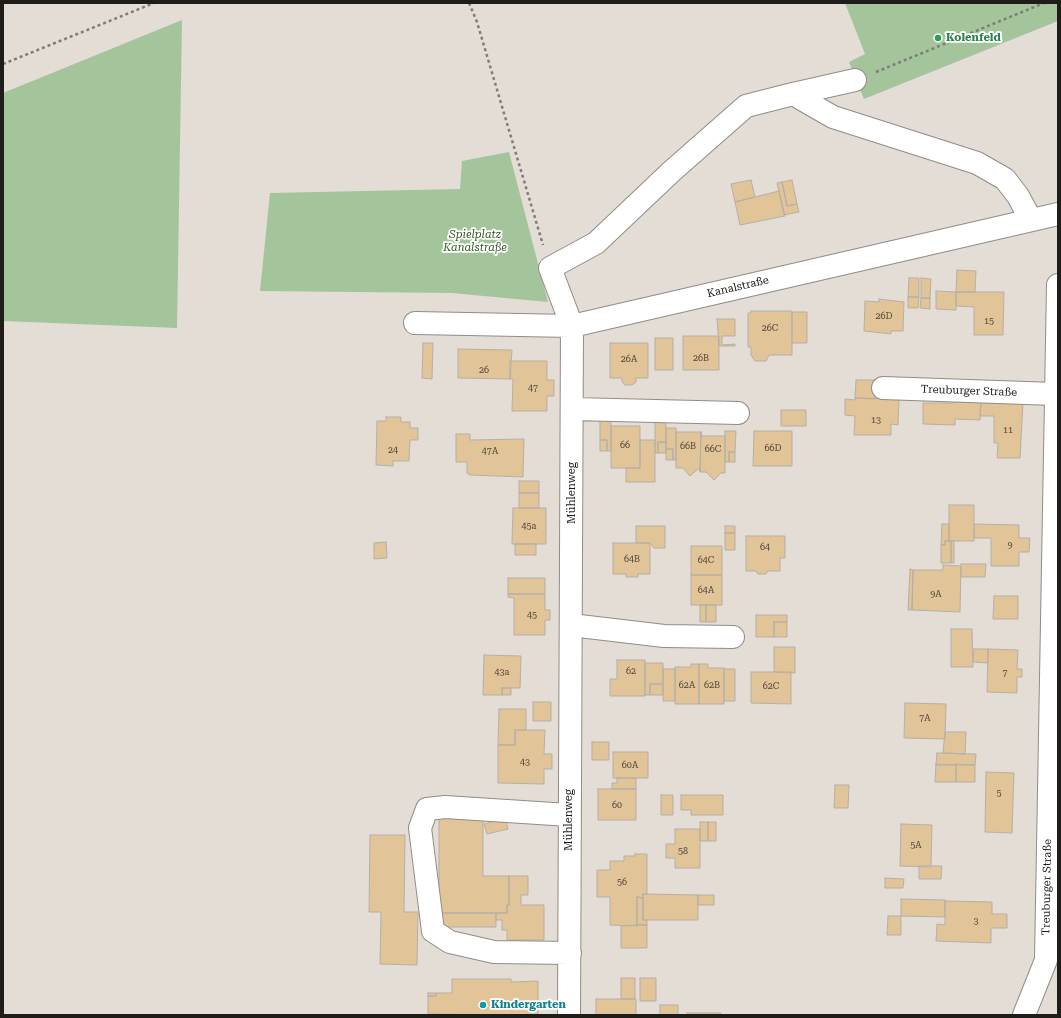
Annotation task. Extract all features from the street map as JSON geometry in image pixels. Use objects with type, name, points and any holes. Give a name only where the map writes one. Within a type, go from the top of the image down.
[{"type":"street","points":[[572,326],[550,268],[596,243],[672,171],[746,106],[855,80]]},
{"type":"street","points":[[793,94],[833,117],[977,163],[1005,179],[1018,196],[1031,220]]},
{"type":"street","name":"Kanalstraße","points":[[415,323],[572,326],[1058,214]]},
{"type":"street","name":"Treuburger Straße","points":[[1024,1015],[1046,960],[1052,940],[1056,436],[1055,394],[1058,286]]},
{"type":"street","name":"Mühlenweg","points":[[569,1015],[569,815],[573,409],[572,326]]},
{"type":"street","name":"Treuburger Straße","points":[[883,388],[1055,394]]},
{"type":"street","points":[[573,409],[738,413]]},
{"type":"street","points":[[571,625],[664,636],[733,637]]},
{"type":"street","points":[[569,815],[445,807],[427,809],[420,828],[433,931],[450,942],[494,952],[570,953]]},
{"type":"path","points":[[3,64],[154,3]]},
{"type":"path","points":[[469,3],[477,22],[550,268]]},
{"type":"path","points":[[855,80],[1044,3]]},
{"type":"green space","name":"Kolenfeld","points":[[845,3],[1058,3],[1058,21],[864,99],[849,62],[865,54]]},
{"type":"green space","points":[[182,20],[177,328],[3,321],[3,93]]},
{"type":"green space","name":"Spielplatz Kanalstraße","points":[[509,152],[548,302],[452,293],[260,291],[270,193],[460,189],[462,161]]},
{"type":"building","points":[[751,180],[755,197],[735,202],[731,184]]},
{"type":"building","points":[[792,180],[797,204],[787,206],[782,182]]},
{"type":"building","points":[[782,182],[787,206],[797,204],[799,212],[784,215],[777,183]]},
{"type":"building","points":[[779,191],[785,216],[740,225],[735,202]]},
{"type":"building","points":[[957,270],[976,271],[975,292],[956,292]]},
{"type":"building","points":[[909,278],[919,278],[919,297],[908,297]]},
{"type":"building","points":[[921,278],[931,279],[930,298],[921,298]]},
{"type":"building","points":[[936,291],[956,292],[956,310],[936,309]]},
{"type":"building","points":[[956,292],[1004,292],[1003,335],[974,335],[974,307],[956,306]]},
{"type":"building","points":[[908,297],[919,297],[918,308],[908,308]]},
{"type":"building","points":[[921,298],[930,298],[930,309],[920,308]]},
{"type":"building","points":[[879,299],[904,302],[903,331],[891,331],[891,334],[864,331],[865,301],[879,302]]},
{"type":"building","points":[[751,311],[792,311],[792,355],[769,355],[766,361],[755,361],[751,355],[751,347],[748,347],[748,313],[751,313]]},
{"type":"building","points":[[792,312],[807,312],[807,343],[792,343]]},
{"type":"building","points":[[717,319],[735,319],[735,336],[722,336],[722,345],[735,344],[735,346],[719,346]]},
{"type":"building","points":[[683,336],[719,336],[719,370],[683,370]]},
{"type":"building","points":[[655,338],[673,338],[673,370],[655,370]]},
{"type":"building","points":[[423,343],[433,343],[432,379],[422,378]]},
{"type":"building","points":[[610,343],[648,343],[648,378],[636,378],[636,382],[632,385],[625,385],[622,382],[622,378],[610,378]]},
{"type":"building","points":[[458,349],[512,350],[510,379],[458,378]]},
{"type":"building","points":[[510,361],[547,361],[547,380],[554,380],[554,396],[547,396],[547,411],[512,411],[513,379],[510,379]]},
{"type":"building","points":[[856,380],[875,380],[875,399],[855,398]]},
{"type":"building","points":[[855,398],[899,399],[898,425],[891,424],[891,435],[854,435],[855,416],[845,415],[845,399],[855,400]]},
{"type":"building","points":[[955,400],[981,401],[980,420],[955,419],[955,425],[923,424],[923,403],[955,403]]},
{"type":"building","points":[[981,401],[1023,402],[1020,458],[997,458],[998,443],[994,443],[994,416],[980,416]]},
{"type":"building","points":[[781,410],[806,410],[806,426],[781,426]]},
{"type":"building","points":[[386,417],[401,417],[401,422],[410,422],[410,428],[418,428],[418,440],[410,440],[409,461],[393,461],[393,466],[376,465],[377,421],[386,421]]},
{"type":"building","points":[[600,419],[611,419],[611,451],[607,451],[607,440],[600,440]]},
{"type":"building","points":[[655,421],[666,421],[666,442],[658,442],[658,453],[655,453]]},
{"type":"building","points":[[611,426],[640,426],[640,468],[611,468]]},
{"type":"building","points":[[666,428],[676,428],[676,460],[673,460],[673,449],[666,449]]},
{"type":"building","points":[[725,431],[736,431],[735,452],[729,452],[729,462],[725,462]]},
{"type":"building","points":[[754,431],[792,431],[792,466],[753,466]]},
{"type":"building","points":[[676,432],[701,432],[700,472],[700,469],[698,469],[690,476],[683,468],[676,468]]},
{"type":"building","points":[[701,432],[701,436],[725,436],[725,473],[721,473],[714,480],[706,472],[700,472]]},
{"type":"building","points":[[456,434],[470,434],[470,440],[524,439],[523,477],[470,475],[467,473],[467,462],[456,462]]},
{"type":"building","points":[[600,440],[607,440],[607,451],[600,451]]},
{"type":"building","points":[[640,440],[655,440],[655,482],[626,482],[626,468],[640,468]]},
{"type":"building","points":[[658,442],[666,442],[666,453],[658,453]]},
{"type":"building","points":[[666,449],[673,449],[673,460],[666,460]]},
{"type":"building","points":[[729,452],[735,452],[735,462],[729,462]]},
{"type":"building","points":[[519,481],[539,481],[539,493],[519,493]]},
{"type":"building","points":[[519,493],[539,493],[539,508],[519,508]]},
{"type":"building","points":[[949,505],[974,505],[974,541],[949,541]]},
{"type":"building","points":[[513,508],[546,508],[546,544],[512,544]]},
{"type":"building","points":[[942,524],[949,524],[949,541],[945,541],[945,545],[941,545]]},
{"type":"building","points":[[974,524],[1019,525],[1019,538],[1030,538],[1029,552],[1019,552],[1019,566],[991,566],[991,538],[974,538]]},
{"type":"building","points":[[636,526],[665,526],[665,548],[654,548],[650,543],[636,543]]},
{"type":"building","points":[[725,526],[735,526],[735,533],[725,533]]},
{"type":"building","points":[[725,533],[735,533],[735,550],[725,550]]},
{"type":"building","points":[[746,536],[785,536],[785,558],[780,558],[780,571],[768,571],[766,574],[758,574],[756,571],[746,571]]},
{"type":"building","points":[[945,541],[951,541],[951,563],[941,563],[941,545],[945,545]]},
{"type":"building","points":[[951,541],[954,541],[954,563],[951,563]]},
{"type":"building","points":[[386,542],[387,558],[374,559],[374,543]]},
{"type":"building","points":[[613,543],[650,543],[650,574],[638,574],[638,577],[626,577],[626,574],[613,574]]},
{"type":"building","points":[[515,544],[536,544],[536,555],[515,555]]},
{"type":"building","points":[[691,546],[722,546],[722,575],[691,575]]},
{"type":"building","points":[[961,564],[986,564],[985,577],[961,577]]},
{"type":"building","points":[[943,565],[961,566],[960,612],[912,610],[913,570],[943,570]]},
{"type":"building","points":[[910,569],[913,570],[912,610],[908,610]]},
{"type":"building","points":[[691,575],[722,575],[722,605],[691,605]]},
{"type":"building","points":[[508,578],[545,578],[545,594],[508,594]]},
{"type":"building","points":[[508,594],[545,594],[545,610],[550,610],[550,620],[545,620],[545,635],[514,635],[514,598],[508,597]]},
{"type":"building","points":[[994,596],[1018,596],[1018,619],[993,619]]},
{"type":"building","points":[[700,605],[706,605],[706,622],[700,622]]},
{"type":"building","points":[[706,605],[716,605],[716,622],[706,622]]},
{"type":"building","points":[[756,615],[787,615],[787,622],[774,622],[774,637],[756,637]]},
{"type":"building","points":[[774,622],[787,622],[787,637],[774,637]]},
{"type":"building","points":[[951,629],[972,629],[973,667],[951,667]]},
{"type":"building","points":[[774,647],[795,647],[795,673],[774,672]]},
{"type":"building","points":[[974,649],[988,649],[988,663],[973,662]]},
{"type":"building","points":[[988,649],[1018,650],[1017,669],[1022,669],[1022,677],[1017,677],[1017,693],[987,692]]},
{"type":"building","points":[[484,655],[521,656],[520,688],[502,688],[502,695],[483,695]]},
{"type":"building","points":[[617,660],[645,660],[645,696],[610,696],[610,679],[617,679]]},
{"type":"building","points":[[645,663],[663,663],[663,684],[650,684],[650,695],[645,695]]},
{"type":"building","points":[[691,664],[699,664],[699,704],[675,704],[675,667],[691,667]]},
{"type":"building","points":[[699,664],[708,664],[708,668],[724,668],[724,704],[699,704]]},
{"type":"building","points":[[663,669],[675,669],[675,701],[663,701]]},
{"type":"building","points":[[724,669],[735,669],[735,701],[724,701]]},
{"type":"building","points":[[751,672],[791,672],[791,704],[751,703]]},
{"type":"building","points":[[650,684],[663,684],[663,695],[650,695]]},
{"type":"building","points":[[502,688],[511,688],[511,695],[502,695]]},
{"type":"building","points":[[533,702],[551,702],[551,721],[533,721]]},
{"type":"building","points":[[905,703],[946,704],[945,739],[904,738]]},
{"type":"building","points":[[499,709],[526,709],[526,730],[515,730],[515,745],[498,745]]},
{"type":"building","points":[[515,730],[545,730],[544,754],[552,754],[552,769],[544,769],[544,784],[498,783],[498,745],[515,745]]},
{"type":"building","points":[[945,732],[966,732],[965,754],[943,753]]},
{"type":"building","points":[[592,742],[609,742],[609,760],[592,760]]},
{"type":"building","points":[[613,752],[648,752],[648,778],[613,778]]},
{"type":"building","points":[[937,753],[976,754],[975,765],[936,765]]},
{"type":"building","points":[[936,764],[956,765],[956,782],[935,782]]},
{"type":"building","points":[[956,764],[975,765],[975,782],[956,782]]},
{"type":"building","points":[[986,772],[1014,773],[1012,833],[985,832]]},
{"type":"building","points":[[617,778],[636,778],[636,789],[612,789],[612,783],[617,783]]},
{"type":"building","points":[[835,785],[849,785],[848,808],[834,808]]},
{"type":"building","points":[[598,789],[636,789],[636,820],[598,820]]},
{"type":"building","points":[[661,795],[673,795],[673,815],[661,815]]},
{"type":"building","points":[[681,795],[723,795],[723,815],[691,815],[691,810],[681,810]]},
{"type":"building","points":[[439,814],[483,814],[483,876],[509,876],[509,905],[507,905],[507,913],[439,913]]},
{"type":"building","points":[[505,818],[508,829],[487,834],[484,824]]},
{"type":"building","points":[[700,822],[708,822],[708,841],[700,841]]},
{"type":"building","points":[[708,822],[716,822],[716,841],[708,841]]},
{"type":"building","points":[[901,824],[932,825],[931,867],[900,866]]},
{"type":"building","points":[[675,829],[700,829],[700,868],[675,868],[675,858],[666,858],[666,844],[675,844]]},
{"type":"building","points":[[370,835],[405,835],[404,912],[418,912],[417,965],[380,964],[381,912],[369,912]]},
{"type":"building","points":[[635,854],[647,854],[647,894],[643,894],[643,898],[637,897],[637,926],[610,925],[610,897],[597,897],[597,870],[610,870],[610,861],[624,861],[624,856],[635,856]]},
{"type":"building","points":[[919,866],[942,866],[941,879],[919,879]]},
{"type":"building","points":[[509,876],[528,876],[528,895],[521,895],[521,905],[544,905],[544,940],[507,940],[507,930],[502,930],[502,920],[496,920],[496,913],[507,913],[507,905],[509,905]]},
{"type":"building","points":[[885,878],[904,879],[903,888],[885,888]]},
{"type":"building","points":[[643,894],[698,895],[698,920],[643,920]]},
{"type":"building","points":[[698,895],[714,895],[714,905],[698,905]]},
{"type":"building","points":[[637,897],[643,898],[643,920],[647,920],[647,925],[637,925]]},
{"type":"building","points":[[901,899],[945,900],[945,917],[901,916]]},
{"type":"building","points":[[945,901],[992,902],[992,914],[1007,914],[1007,928],[991,928],[991,943],[936,941],[937,924],[945,925]]},
{"type":"building","points":[[439,913],[496,913],[496,927],[439,927]]},
{"type":"building","points":[[888,916],[901,916],[901,935],[887,935]]},
{"type":"building","points":[[647,925],[647,948],[621,948],[621,926]]},
{"type":"building","points":[[621,978],[635,978],[635,999],[621,999]]},
{"type":"building","points":[[640,978],[656,978],[656,1001],[640,1001]]},
{"type":"building","name":"Kindergarten","points":[[452,979],[511,979],[511,982],[538,981],[538,1015],[428,1014],[428,996],[436,996],[436,993],[452,993]]},
{"type":"building","points":[[428,993],[436,993],[436,996],[428,996]]},
{"type":"building","points":[[596,999],[636,999],[636,1015],[596,1015]]},
{"type":"building","points":[[660,1005],[678,1005],[678,1015],[660,1015]]},
{"type":"building","points":[[687,1013],[721,1013],[721,1015],[687,1015]]},
{"type":"place","name":"Kolenfeld","points":[[938,38]]},
{"type":"place","name":"Kindergarten","points":[[483,1005]]}]
